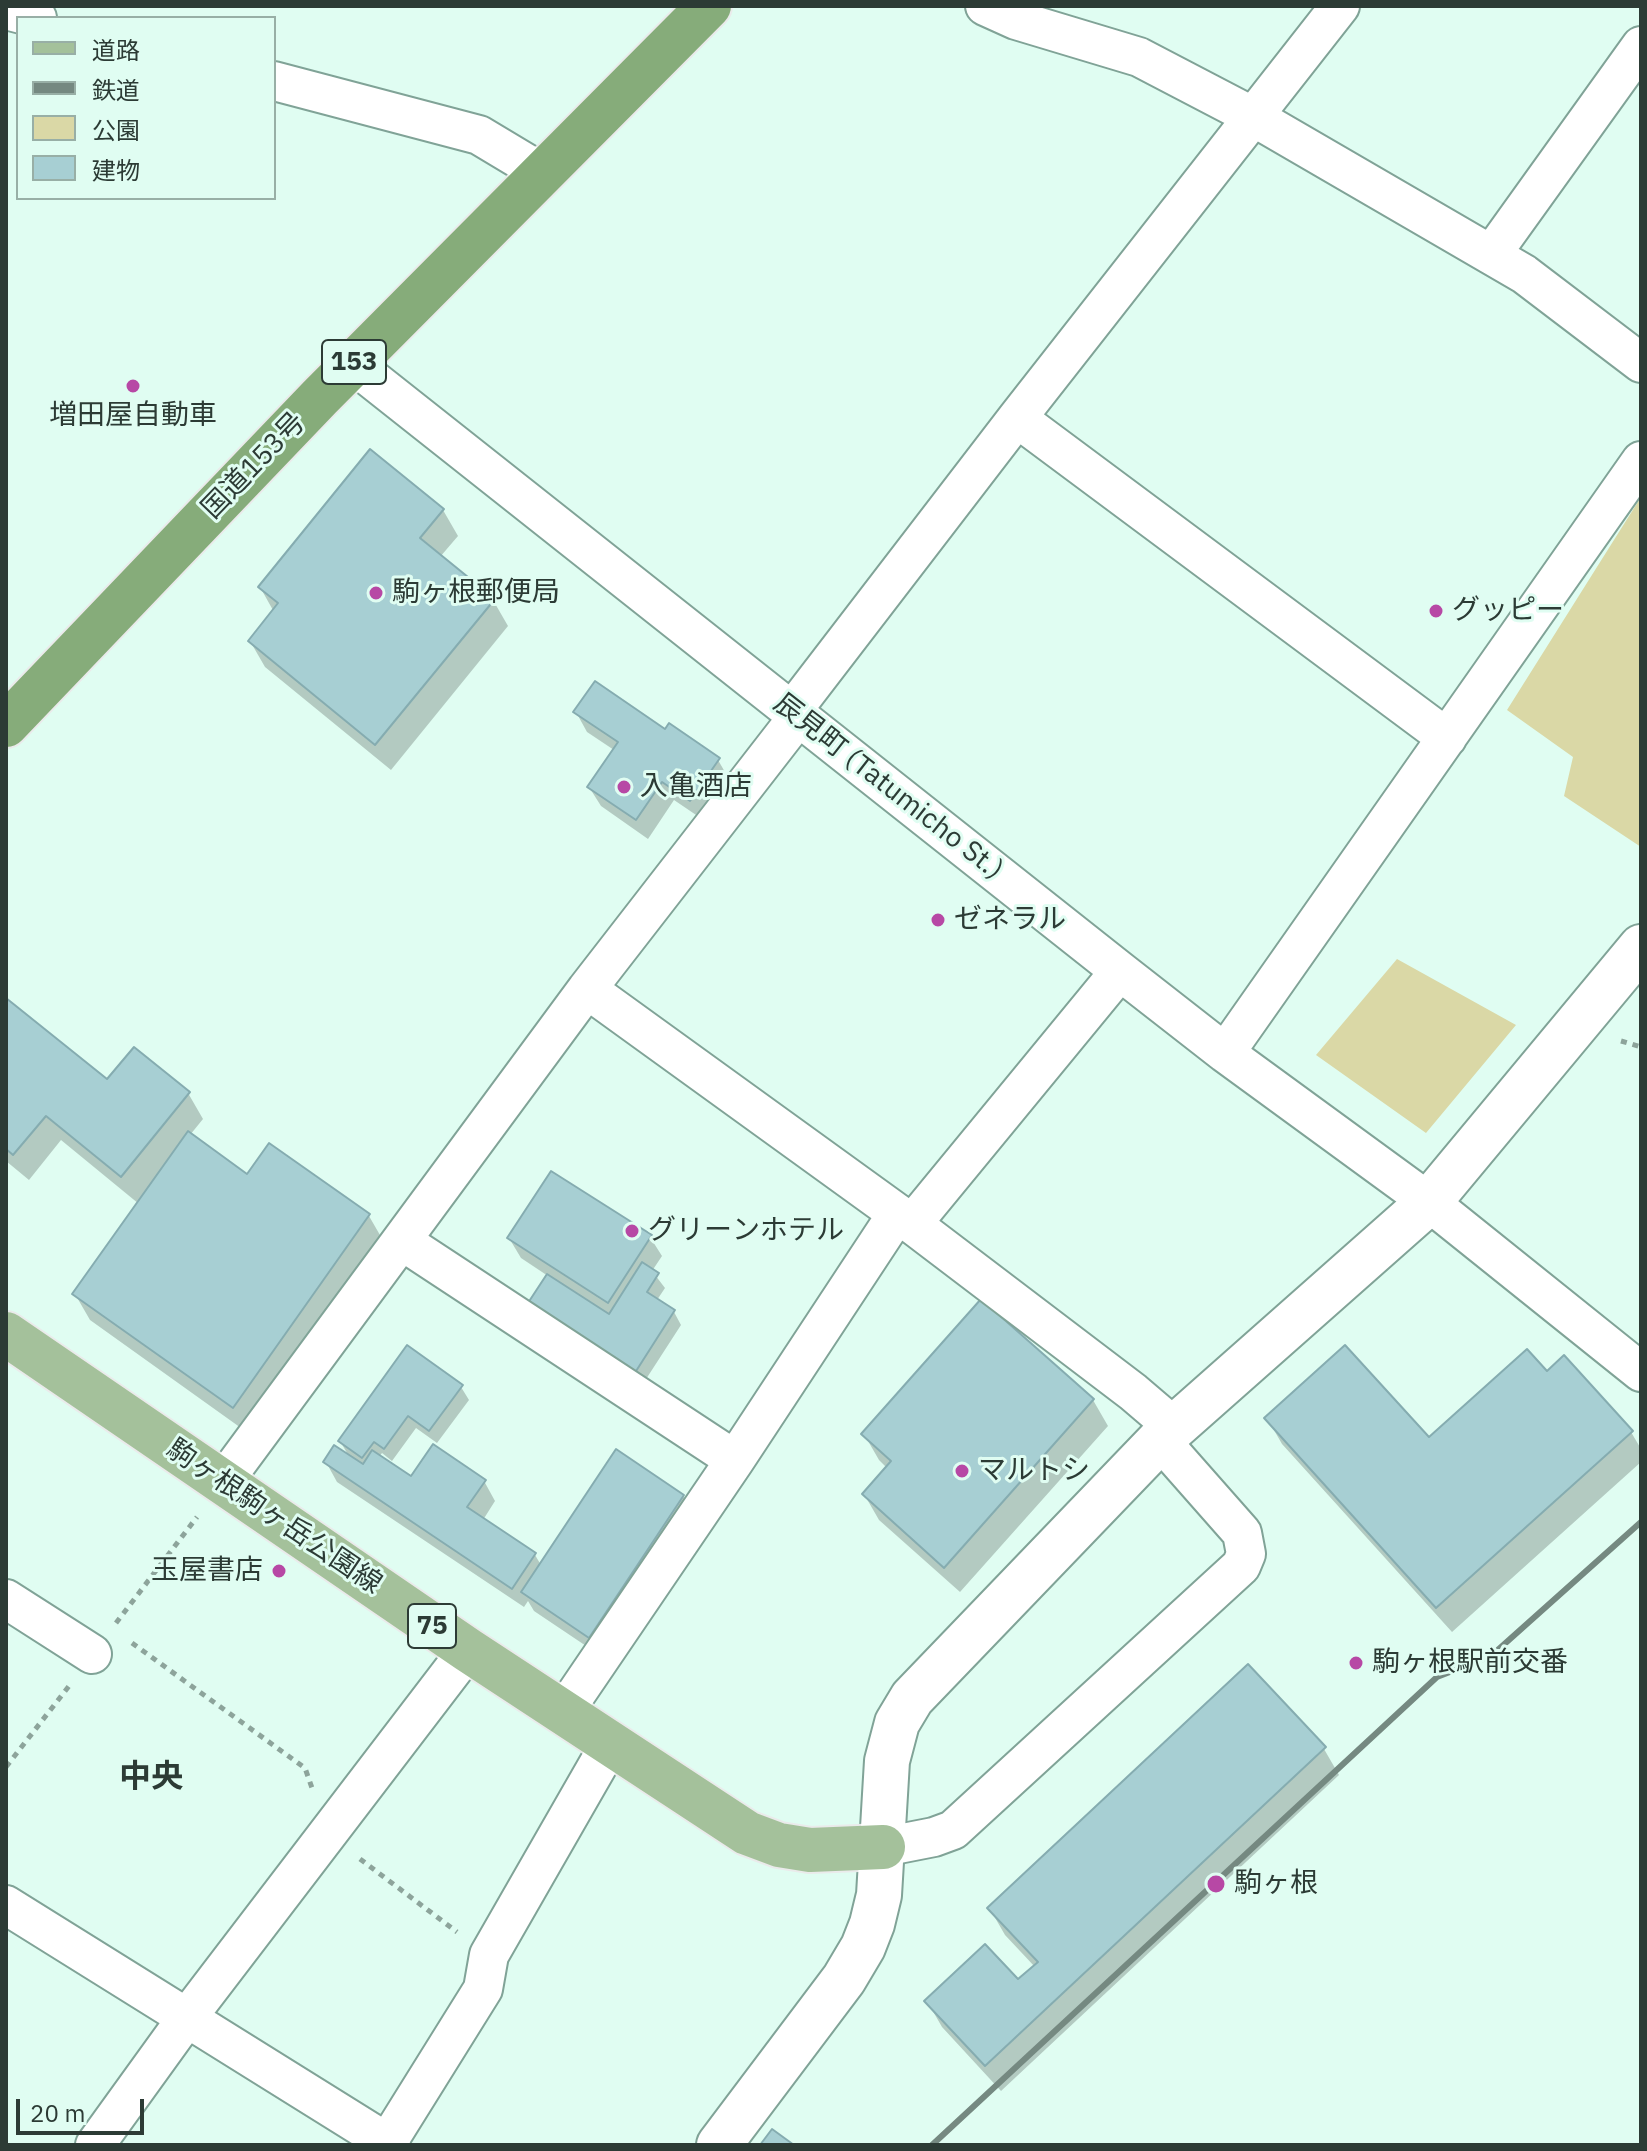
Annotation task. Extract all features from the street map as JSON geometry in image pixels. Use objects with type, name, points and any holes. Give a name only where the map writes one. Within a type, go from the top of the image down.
[{"type":"highway","name":"国道153号","points":[[6,725],[353,364],[709,6]]},
{"type":"main road","name":"駒ヶ根駒ヶ岳公園線","points":[[10,1345],[223,1482],[468,1650],[747,1833],[779,1845],[810,1850],[883,1847]]},
{"type":"street","points":[[985,6],[1016,20],[1139,57],[1252,116],[1491,255],[1535,283],[1641,363]]},
{"type":"street","points":[[223,1482],[587,989],[1017,418],[1340,6]]},
{"type":"street","points":[[6,10],[29,16]]},
{"type":"street","points":[[1491,255],[1641,46]]},
{"type":"street","points":[[276,82],[479,135],[544,174]]},
{"type":"street","name":"辰見町 (Tatumicho St.)","points":[[353,364],[1120,971],[1225,1053],[1429,1202],[1641,1372]]},
{"type":"street","points":[[1017,418],[1447,738]]},
{"type":"street","points":[[1225,1053],[1641,461]]},
{"type":"street","points":[[719,2145],[844,1979],[863,1947],[876,1910],[887,1761],[897,1723],[912,1698],[1167,1433],[1429,1202],[1641,947]]},
{"type":"street","points":[[563,1713],[735,1460],[905,1219],[1120,971]]},
{"type":"street","points":[[587,989],[905,1219],[1133,1392],[1242,1533],[1246,1554],[1241,1566],[953,1830],[883,1847]]},
{"type":"street","points":[[402,1241],[735,1460]]},
{"type":"street","points":[[6,1599],[108,1646]]},
{"type":"street","points":[[95,2145],[186,2019],[468,1650]]},
{"type":"street","points":[[6,1905],[389,2144],[483,1989],[489,1955],[610,1744]]},
{"type":"path","points":[[108,1646],[305,1768],[327,1835],[489,1955]]},
{"type":"green space","points":[[1641,497],[1641,847],[1564,796],[1573,757],[1507,710]]},
{"type":"green space","points":[[1397,959],[1516,1025],[1426,1133],[1316,1055]]},
{"type":"building","name":"駒ヶ根郵便局","points":[[370,449],[444,509],[420,538],[495,599],[375,745],[248,641],[278,603],[258,587]]},
{"type":"building","points":[[595,681],[665,729],[669,723],[720,758],[690,801],[662,782],[636,820],[587,787],[618,742],[573,712]]},
{"type":"building","points":[[6,998],[107,1079],[134,1047],[190,1092],[121,1177],[46,1116],[13,1155],[6,1149]]},
{"type":"building","points":[[188,1131],[247,1174],[269,1143],[370,1214],[233,1408],[72,1294]]},
{"type":"building","points":[[551,1171],[652,1235],[608,1303],[507,1238]]},
{"type":"building","points":[[642,1262],[659,1273],[647,1292],[675,1310],[631,1379],[524,1309],[547,1274],[609,1314]]},
{"type":"building","points":[[981,1299],[1094,1399],[944,1568],[862,1494],[891,1461],[861,1434]]},
{"type":"building","points":[[407,1345],[463,1385],[429,1431],[408,1416],[384,1449],[374,1442],[362,1458],[338,1441]]},
{"type":"building","points":[[1345,1345],[1429,1437],[1527,1349],[1547,1371],[1564,1355],[1633,1431],[1436,1608],[1264,1418]]},
{"type":"building","points":[[433,1444],[486,1480],[467,1507],[536,1553],[512,1589],[323,1462],[334,1445],[363,1464],[372,1450],[411,1476]]},
{"type":"building","points":[[616,1449],[684,1495],[589,1638],[521,1592]]},
{"type":"building","points":[[1248,1664],[1326,1747],[985,2066],[924,2001],[985,1944],[1018,1979],[1038,1962],[987,1908]]},
{"type":"building","points":[[772,2129],[794,2145],[760,2145]]},
{"type":"railway","points":[[932,2145],[1437,1677],[1491,1656],[1641,1522]]},
{"type":"place","name":"増田屋自動車","points":[[133,386]]},
{"type":"place","name":"駒ヶ根郵便局","points":[[376,593]]},
{"type":"place","name":"グッピー","points":[[1436,611]]},
{"type":"place","name":"入亀酒店","points":[[624,787]]},
{"type":"place","name":"ゼネラル","points":[[938,920]]},
{"type":"place","name":"グリーンホテル","points":[[632,1231]]},
{"type":"place","name":"マルトシ","points":[[962,1471]]},
{"type":"place","name":"玉屋書店","points":[[279,1571]]},
{"type":"place","name":"駒ヶ根駅前交番","points":[[1356,1663]]},
{"type":"place","name":"駒ヶ根","points":[[1216,1884]]},
{"type":"district","name":"中央","points":[[151,1778]]}]
